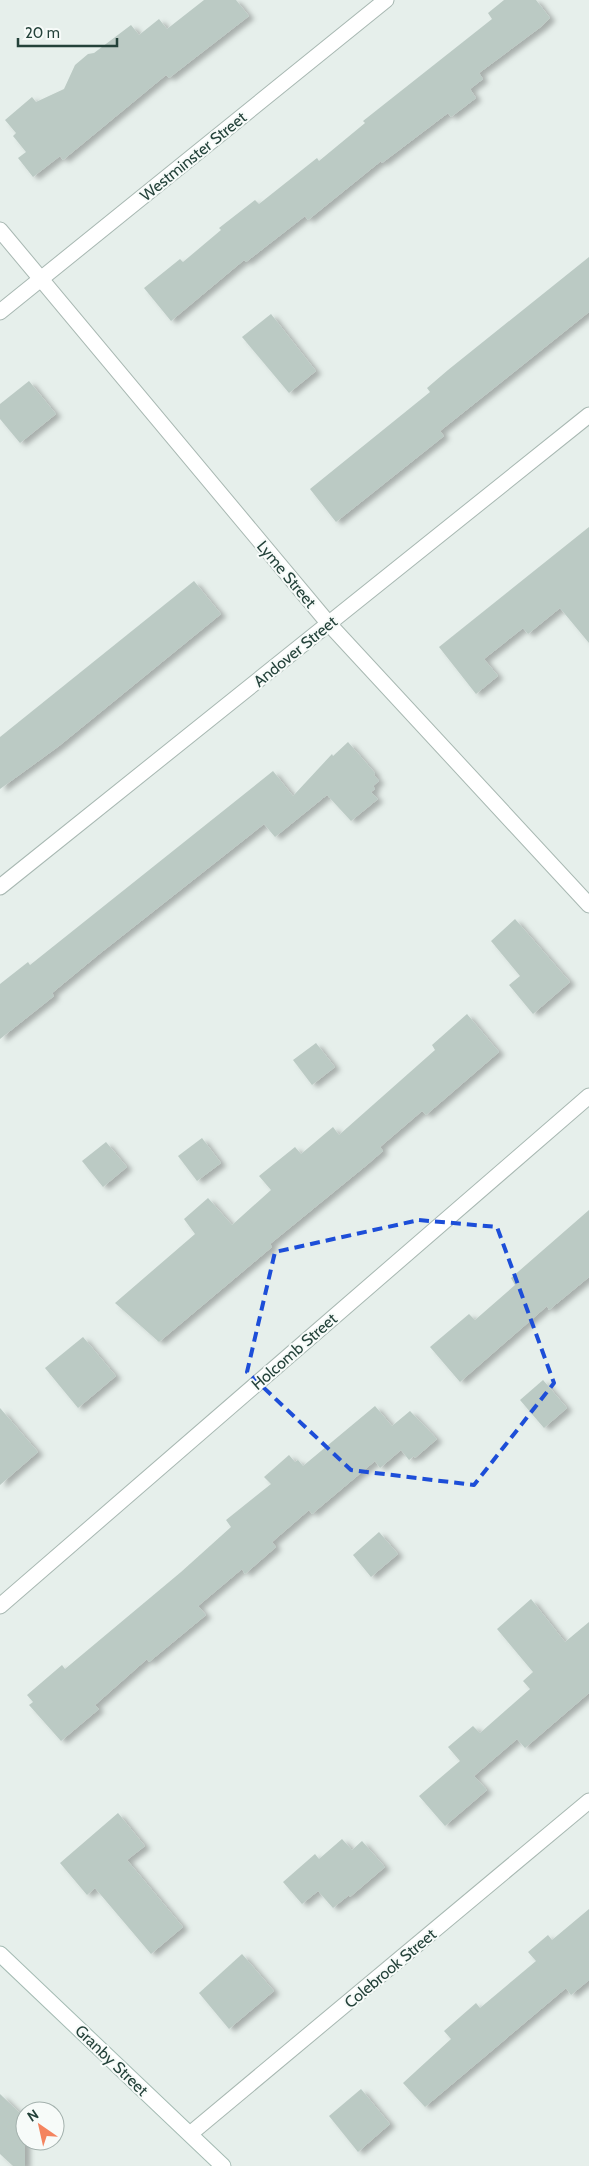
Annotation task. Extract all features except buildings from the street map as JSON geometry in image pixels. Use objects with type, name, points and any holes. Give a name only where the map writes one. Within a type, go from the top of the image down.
[{"type":"street","name":"Westminster Street","points":[[0,312],[386,0]]},
{"type":"street","name":"Lyme Street","points":[[0,230],[329,624],[589,905]]},
{"type":"street","name":"Andover Street","points":[[0,887],[589,415]]},
{"type":"street","name":"Holcomb Street","points":[[0,1606],[589,1096]]},
{"type":"street","name":"Colebrook Street","points":[[190,2134],[589,1801]]},
{"type":"street","name":"Granby Street","points":[[0,1954],[223,2166]]},
{"type":"highlighted area","points":[[419,1220],[497,1227],[554,1383],[474,1485],[351,1470],[247,1372],[275,1252]]}]
